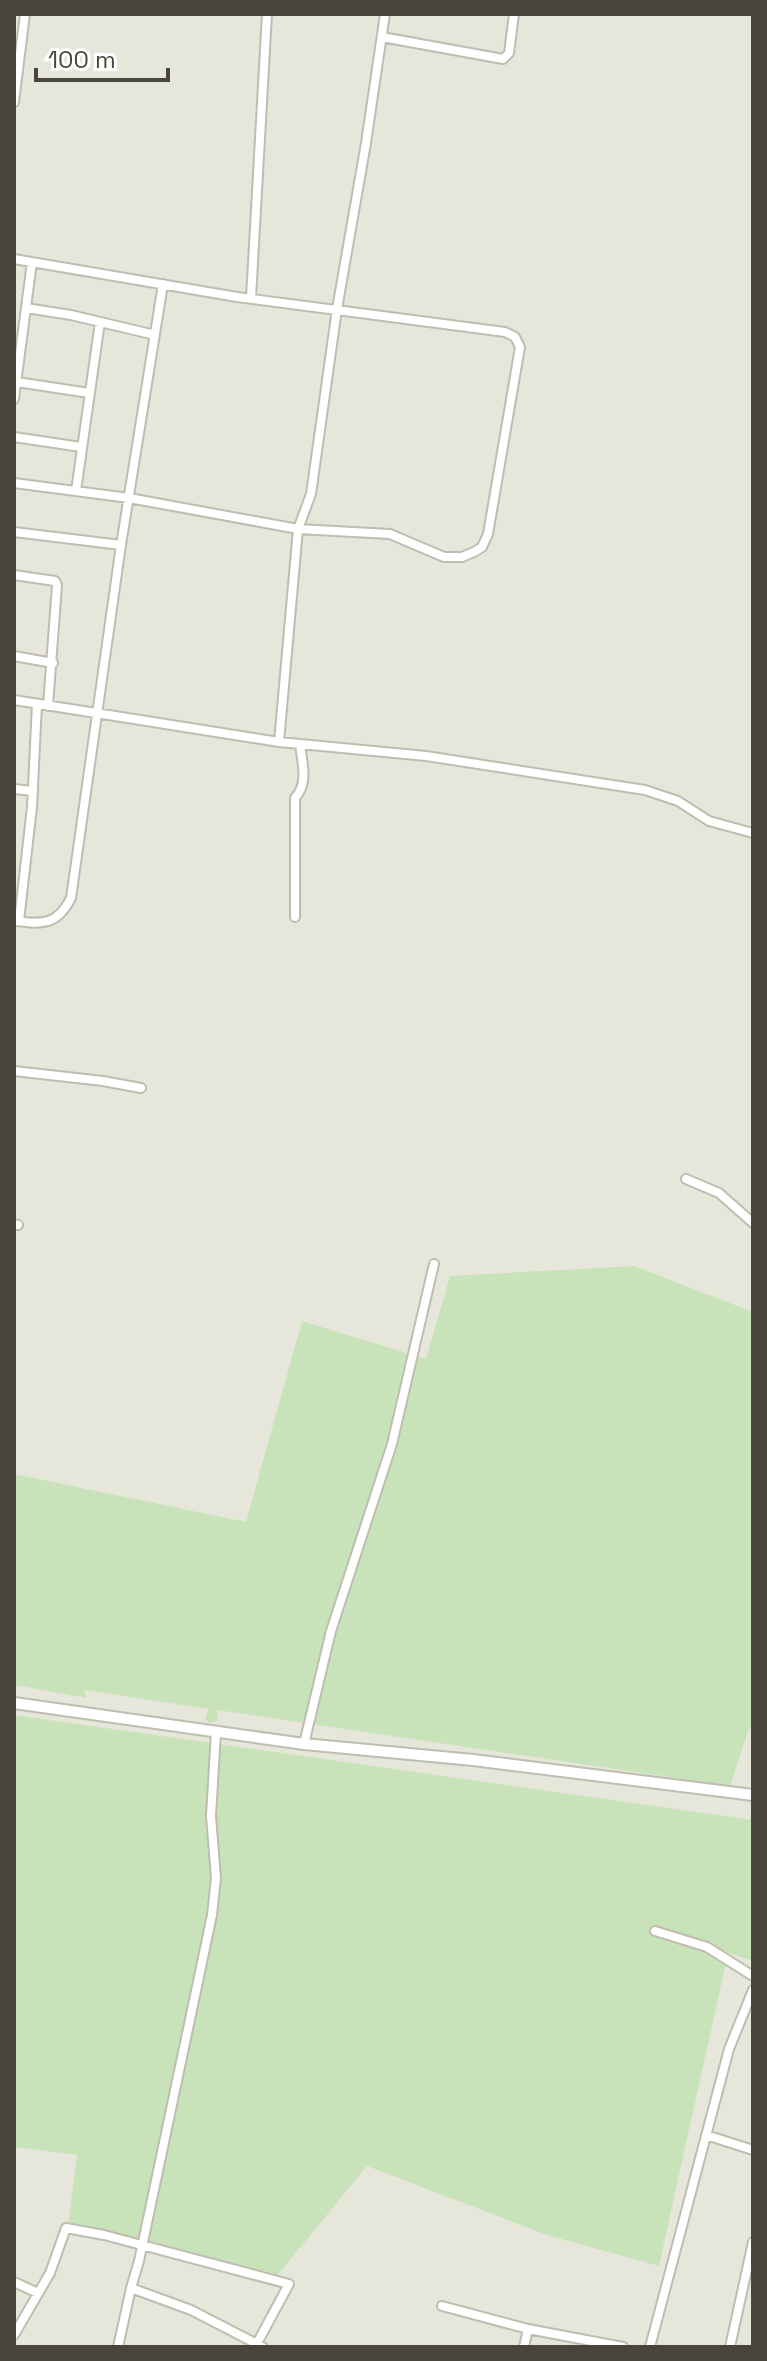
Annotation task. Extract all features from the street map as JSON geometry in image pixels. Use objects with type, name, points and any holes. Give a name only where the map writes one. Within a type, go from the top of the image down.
[{"type":"street","points":[[14,102],[25,14]]},
{"type":"street","points":[[251,298],[267,14]]},
{"type":"street","points":[[279,742],[298,529],[311,494],[337,309],[385,14]]},
{"type":"street","points":[[382,37],[503,59],[509,53],[514,14]]},
{"type":"street","points":[[14,259],[251,298],[505,332],[515,337],[520,347],[488,534],[482,547],[462,557],[444,557],[390,534],[298,529],[129,498],[14,483]]},
{"type":"street","points":[[14,399],[32,262]]},
{"type":"street","points":[[37,704],[33,791],[17,921],[37,924],[53,920],[64,912],[71,898],[121,545],[163,284]]},
{"type":"street","points":[[26,308],[155,335]]},
{"type":"street","points":[[76,491],[100,322]]},
{"type":"street","points":[[17,382],[89,393]]},
{"type":"street","points":[[14,437],[81,447]]},
{"type":"street","points":[[14,532],[121,545]]},
{"type":"street","points":[[14,575],[55,581],[57,585],[48,706]]},
{"type":"street","points":[[14,656],[53,663]]},
{"type":"street","points":[[14,700],[279,742],[426,756],[645,790],[678,801],[709,821],[753,833]]},
{"type":"street","points":[[295,917],[295,798],[303,790],[304,780],[300,744]]},
{"type":"street","points":[[14,789],[33,791]]},
{"type":"street","points":[[14,1071],[141,1088]]},
{"type":"street","points":[[686,1179],[719,1193],[753,1223]]},
{"type":"street","points":[[304,1744],[331,1631],[392,1444],[434,1264]]},
{"type":"street","points":[[14,1703],[304,1744],[473,1760],[753,1795]]},
{"type":"street","points":[[118,2347],[212,1915],[216,1878],[211,1816],[216,1732]]},
{"type":"street","points":[[655,1931],[707,1947],[753,1976]]},
{"type":"street","points":[[650,2347],[729,2049],[753,1990]]},
{"type":"street","points":[[706,2135],[753,2150]]},
{"type":"street","points":[[14,2335],[50,2273],[66,2228],[104,2235],[289,2284],[258,2346],[191,2310],[131,2288]]},
{"type":"street","points":[[730,2347],[753,2242]]},
{"type":"street","points":[[14,2282],[38,2293]]},
{"type":"street","points":[[442,2306],[528,2329],[623,2347]]},
{"type":"street","points":[[524,2347],[528,2329]]},
{"type":"shaded area","points":[[14,14],[753,14],[753,2347],[14,2347]]},
{"type":"green space","points":[[634,1266],[753,1312],[753,1729],[749,1728],[730,1786],[217,1710],[218,1720],[210,1723],[205,1718],[209,1709],[85,1690],[86,1698],[14,1685],[14,1474],[246,1522],[302,1321],[426,1359],[450,1276]]},
{"type":"green space","points":[[14,1715],[753,1820],[753,1961],[728,1953],[659,2266],[547,2235],[367,2166],[276,2277],[147,2240],[68,2224],[77,2155],[14,2147]]}]
